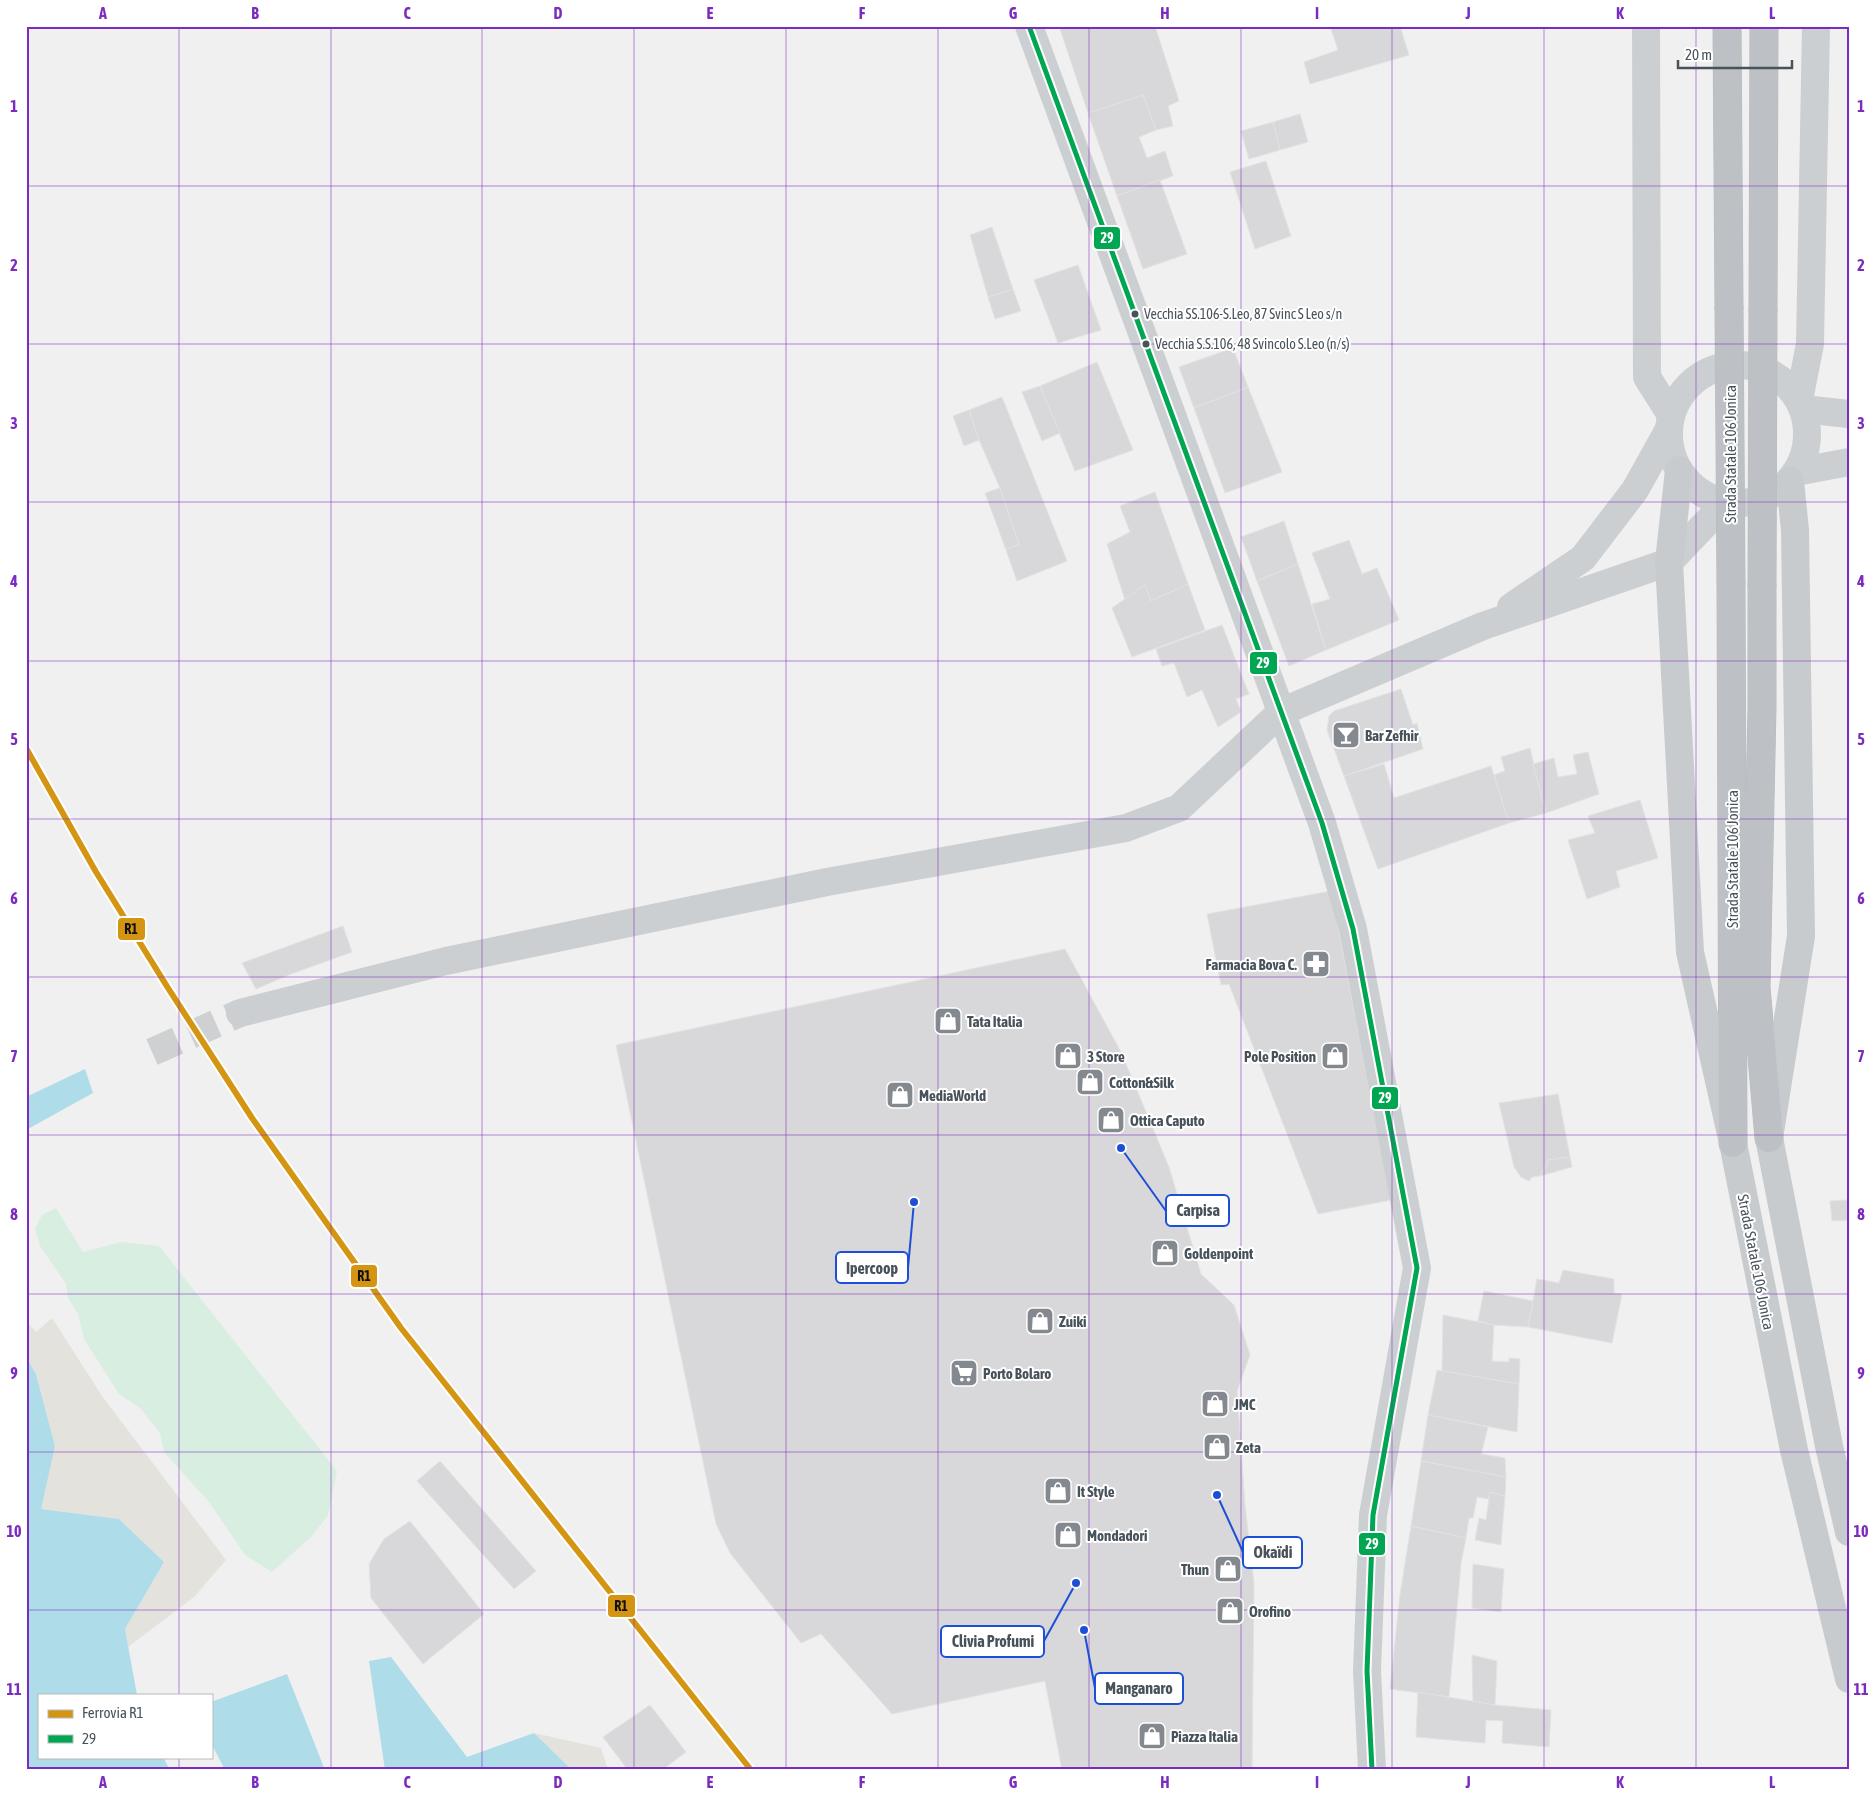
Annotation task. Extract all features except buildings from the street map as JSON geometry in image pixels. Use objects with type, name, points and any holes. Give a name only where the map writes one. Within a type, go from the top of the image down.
[{"type":"highway","name":"Strada Statale 106 Jonica","points":[[1727,26],[1733,1144]]},
{"type":"highway","name":"Strada Statale 106 Jonica","points":[[1764,26],[1762,718],[1756,987],[1769,1138]]},
{"type":"main road","points":[[1679,470],[1669,562],[1690,952],[1733,1144]]},
{"type":"main road","points":[[1769,1138],[1801,936],[1793,477]]},
{"type":"main road","name":"Strada Statale 106 Jonica","points":[[1769,1138],[1829,1446],[1849,1532]]},
{"type":"main road","name":"Strada Statale 106 Jonica","points":[[1733,1144],[1794,1450],[1849,1679]]},
{"type":"street","points":[[1029,26],[1322,823],[1353,929],[1417,1268],[1373,1515],[1367,1671],[1372,1770]]},
{"type":"street","points":[[1483,626],[1583,558],[1635,490],[1670,422],[1676,401],[1698,377],[1713,369],[1729,365],[1746,364],[1762,368],[1777,376],[1790,387],[1801,404],[1807,424],[1808,441],[1804,458],[1793,477],[1779,490],[1754,502],[1740,503],[1726,502],[1708,496],[1692,485],[1679,470],[1671,451],[1670,422],[1647,377],[1646,26]]},
{"type":"street","points":[[1801,404],[1810,344],[1816,26]]},
{"type":"street","points":[[1801,404],[1849,414]]},
{"type":"street","points":[[1793,477],[1849,462]]},
{"type":"street","points":[[240,1013],[446,961],[827,882],[1126,828],[1179,808],[1280,712],[1483,626],[1669,562],[1726,502]]},
{"type":"green space","points":[[56,1208],[83,1252],[121,1242],[159,1246],[337,1471],[328,1515],[312,1536],[272,1572],[245,1555],[209,1502],[164,1452],[160,1433],[140,1408],[119,1394],[84,1339],[78,1314],[68,1298],[66,1284],[40,1246],[35,1229],[42,1215]]},
{"type":"sand","points":[[52,1318],[102,1396],[226,1560],[194,1597],[128,1647],[125,1629],[164,1562],[119,1519],[41,1509],[55,1446],[36,1374],[26,1357],[26,1321],[36,1332]]},
{"type":"sand","points":[[534,1733],[601,1748],[608,1770],[572,1770]]},
{"type":"water","points":[[85,1069],[93,1093],[26,1130],[26,1097]]},
{"type":"water","points":[[26,1357],[36,1374],[55,1446],[41,1509],[119,1519],[164,1562],[125,1629],[137,1694],[38,1694],[38,1758],[164,1758],[170,1770],[26,1770]]},
{"type":"water","points":[[391,1657],[467,1757],[534,1733],[572,1770],[385,1770],[369,1661]]},
{"type":"water","points":[[287,1674],[325,1770],[225,1770],[212,1745],[212,1702]]},
{"type":"tunnel","points":[[152,1052],[240,1013]]},
{"type":"rail line","name":"R1","points":[[26,748],[96,872],[252,1118],[401,1328],[751,1770]]},
{"type":"transit line","name":"29","points":[[1029,26],[1322,823],[1353,929],[1417,1268],[1373,1515],[1367,1671],[1372,1770]]},
{"type":"place","name":"Vecchia SS.106-S.Leo, 87 Svinc S Leo s/n","points":[[1135,314]]},
{"type":"place","name":"Vecchia S.S.106, 48 Svincolo S.Leo (n/s)","points":[[1146,344]]},
{"type":"place","name":"Bar Zefhir","points":[[1346,735]]},
{"type":"place","name":"Farmacia Bova C.","points":[[1316,964]]},
{"type":"place","name":"Tata Italia","points":[[948,1021]]},
{"type":"place","name":"3 Store","points":[[1068,1056]]},
{"type":"place","name":"Pole Position","points":[[1335,1056]]},
{"type":"place","name":"Cotton&Silk","points":[[1090,1082]]},
{"type":"place","name":"MediaWorld","points":[[900,1095]]},
{"type":"place","name":"Ottica Caputo","points":[[1111,1120]]},
{"type":"place","name":"Carpisa","points":[[1121,1148]]},
{"type":"place","name":"Ipercoop","points":[[914,1202]]},
{"type":"place","name":"Goldenpoint","points":[[1165,1253]]},
{"type":"place","name":"Zuiki","points":[[1040,1321]]},
{"type":"place","name":"Porto Bolaro","points":[[964,1373]]},
{"type":"place","name":"JMC","points":[[1215,1404]]},
{"type":"place","name":"Zeta","points":[[1217,1447]]},
{"type":"place","name":"It Style","points":[[1058,1491]]},
{"type":"place","name":"Okaïdi","points":[[1217,1495]]},
{"type":"place","name":"Mondadori","points":[[1068,1535]]},
{"type":"place","name":"Thun","points":[[1228,1569]]},
{"type":"place","name":"Clivia Profumi","points":[[1076,1583]]},
{"type":"place","name":"Orofino","points":[[1230,1611]]},
{"type":"place","name":"Manganaro","points":[[1084,1630]]},
{"type":"place","name":"Piazza Italia","points":[[1152,1736]]}]
